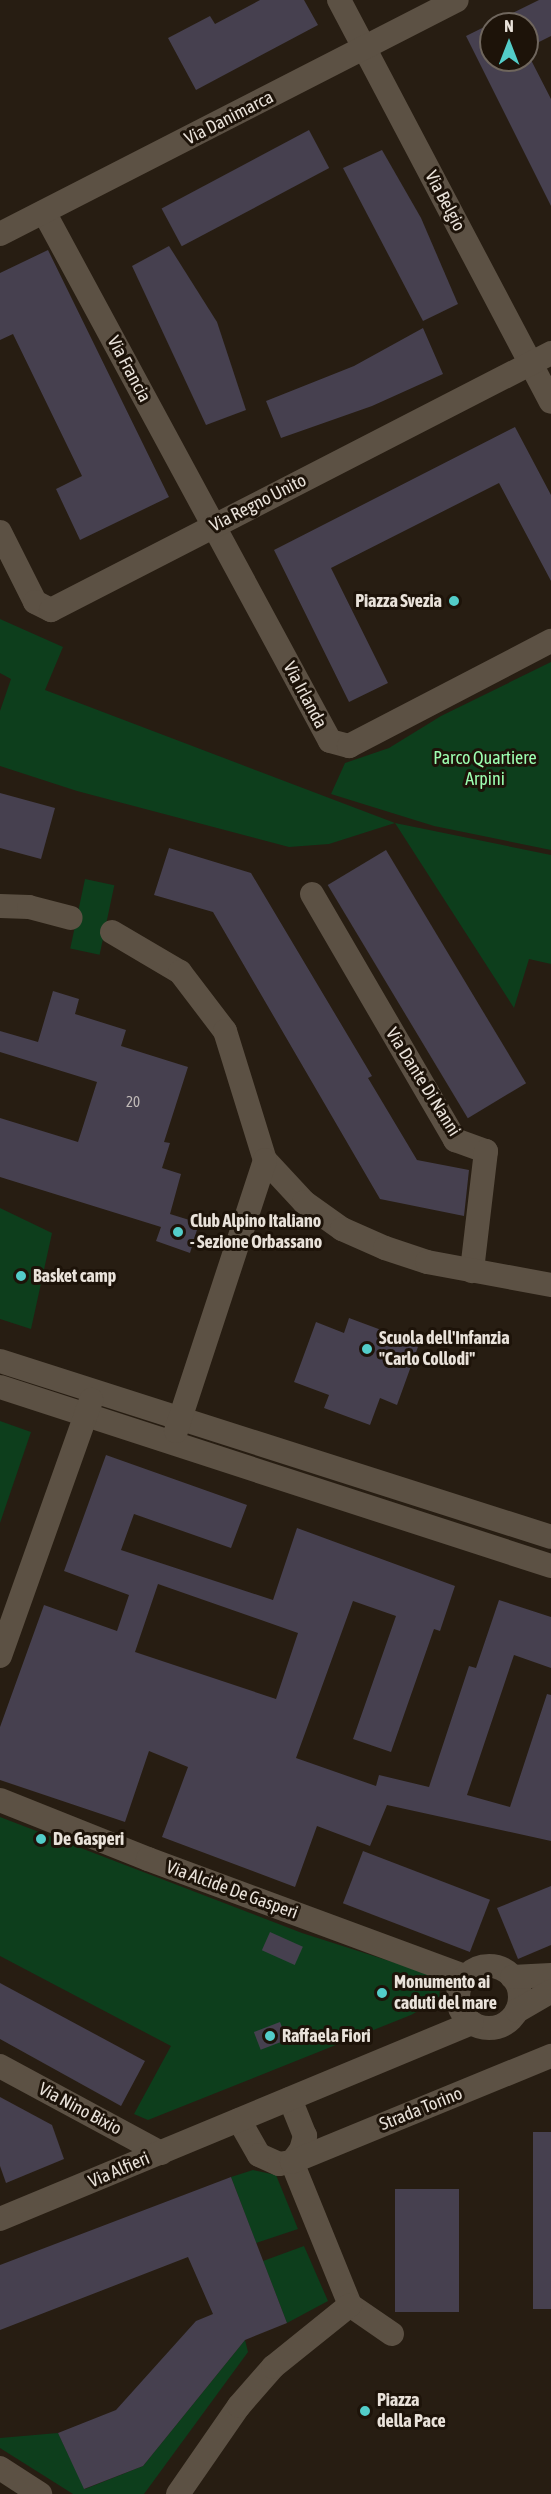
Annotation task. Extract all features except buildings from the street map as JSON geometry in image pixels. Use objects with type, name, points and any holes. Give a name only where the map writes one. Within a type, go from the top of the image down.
[{"type":"street","name":"Via Belgio","points":[[339,0],[364,49],[541,358],[551,402]]},
{"type":"street","name":"Via Danimarca","points":[[0,234],[457,0]]},
{"type":"street","name":"Via Francia","points":[[44,212],[213,526]]},
{"type":"street","name":"Via Regno Unito","points":[[0,532],[35,602],[51,610],[541,358]]},
{"type":"street","name":"Via Irlanda","points":[[213,526],[330,741],[349,746],[551,641]]},
{"type":"street","name":"Via Dante Di Nanni","points":[[312,894],[455,1140],[486,1151],[472,1271]]},
{"type":"street","points":[[0,906],[29,907],[71,918]]},
{"type":"street","points":[[112,932],[180,972],[225,1031],[265,1160],[304,1202],[342,1229],[427,1262],[551,1285]]},
{"type":"street","points":[[172,1441],[265,1160]]},
{"type":"street","points":[[0,1361],[551,1537]]},
{"type":"street","points":[[0,1387],[551,1566]]},
{"type":"street","points":[[0,1656],[94,1392]]},
{"type":"street","name":"Via Alcide De Gasperi","points":[[0,1800],[148,1859],[465,1976]]},
{"type":"street","points":[[551,1975],[512,1977],[489,1966],[465,1976],[457,1998],[462,2013],[472,2023],[497,2027],[517,2011],[551,1991]]},
{"type":"street","points":[[512,1977],[519,1991],[517,2011]]},
{"type":"street","name":"Via Alfieri","points":[[0,2219],[472,2023]]},
{"type":"street","name":"Strada Torino","points":[[292,2162],[551,2056]]},
{"type":"street","name":"Via Nino Bixio","points":[[0,2066],[160,2153]]},
{"type":"street","points":[[239,2121],[259,2155],[279,2164],[292,2162],[301,2150],[305,2136],[290,2099]]},
{"type":"street","points":[[292,2162],[350,2305],[392,2334]]},
{"type":"street","points":[[178,2494],[239,2406],[273,2367],[350,2305]]},
{"type":"street","points":[[0,2468],[40,2494]]},
{"type":"green space","points":[[0,619],[63,647],[45,690],[395,823],[329,844],[289,847],[77,791],[0,766],[0,711],[11,679],[0,673]]},
{"type":"green space","name":"Parco Quartiere Arpini","points":[[551,662],[551,850],[434,826],[331,794],[345,763],[389,748],[441,716]]},
{"type":"green space","points":[[395,823],[551,855],[551,964],[529,959],[514,1008]]},
{"type":"green space","points":[[85,879],[114,885],[100,955],[70,948]]},
{"type":"green space","name":"Basket camp","points":[[0,1208],[52,1233],[31,1329],[0,1319]]},
{"type":"green space","points":[[0,1421],[31,1432],[0,1523]]},
{"type":"green space","points":[[0,1817],[302,1933],[430,1974],[440,1988],[439,1999],[411,2015],[148,2120],[134,2114],[171,2046],[0,1956]]},
{"type":"green space","points":[[253,2170],[276,2175],[298,2229],[256,2243],[231,2177]]},
{"type":"green space","points":[[304,2246],[328,2301],[287,2323],[263,2261]]},
{"type":"green space","points":[[245,2340],[248,2352],[144,2494],[73,2494],[0,2448],[0,2438],[58,2433],[85,2489],[143,2466]]},
{"type":"place","name":"Piazza Svezia","points":[[454,601]]},
{"type":"place","name":"Club Alpino Italiano - Sezione Orbassano","points":[[178,1232]]},
{"type":"place","name":"Basket camp","points":[[21,1276]]},
{"type":"place","name":"Scuola dell'Infanzia \"Carlo Collodi\"","points":[[367,1349]]},
{"type":"place","name":"De Gasperi","points":[[41,1839]]},
{"type":"place","name":"Monumento ai caduti del mare","points":[[382,1993]]},
{"type":"place","name":"Raffaela Fiori","points":[[270,2036]]},
{"type":"place","name":"Piazza della Pace","points":[[365,2411]]}]
